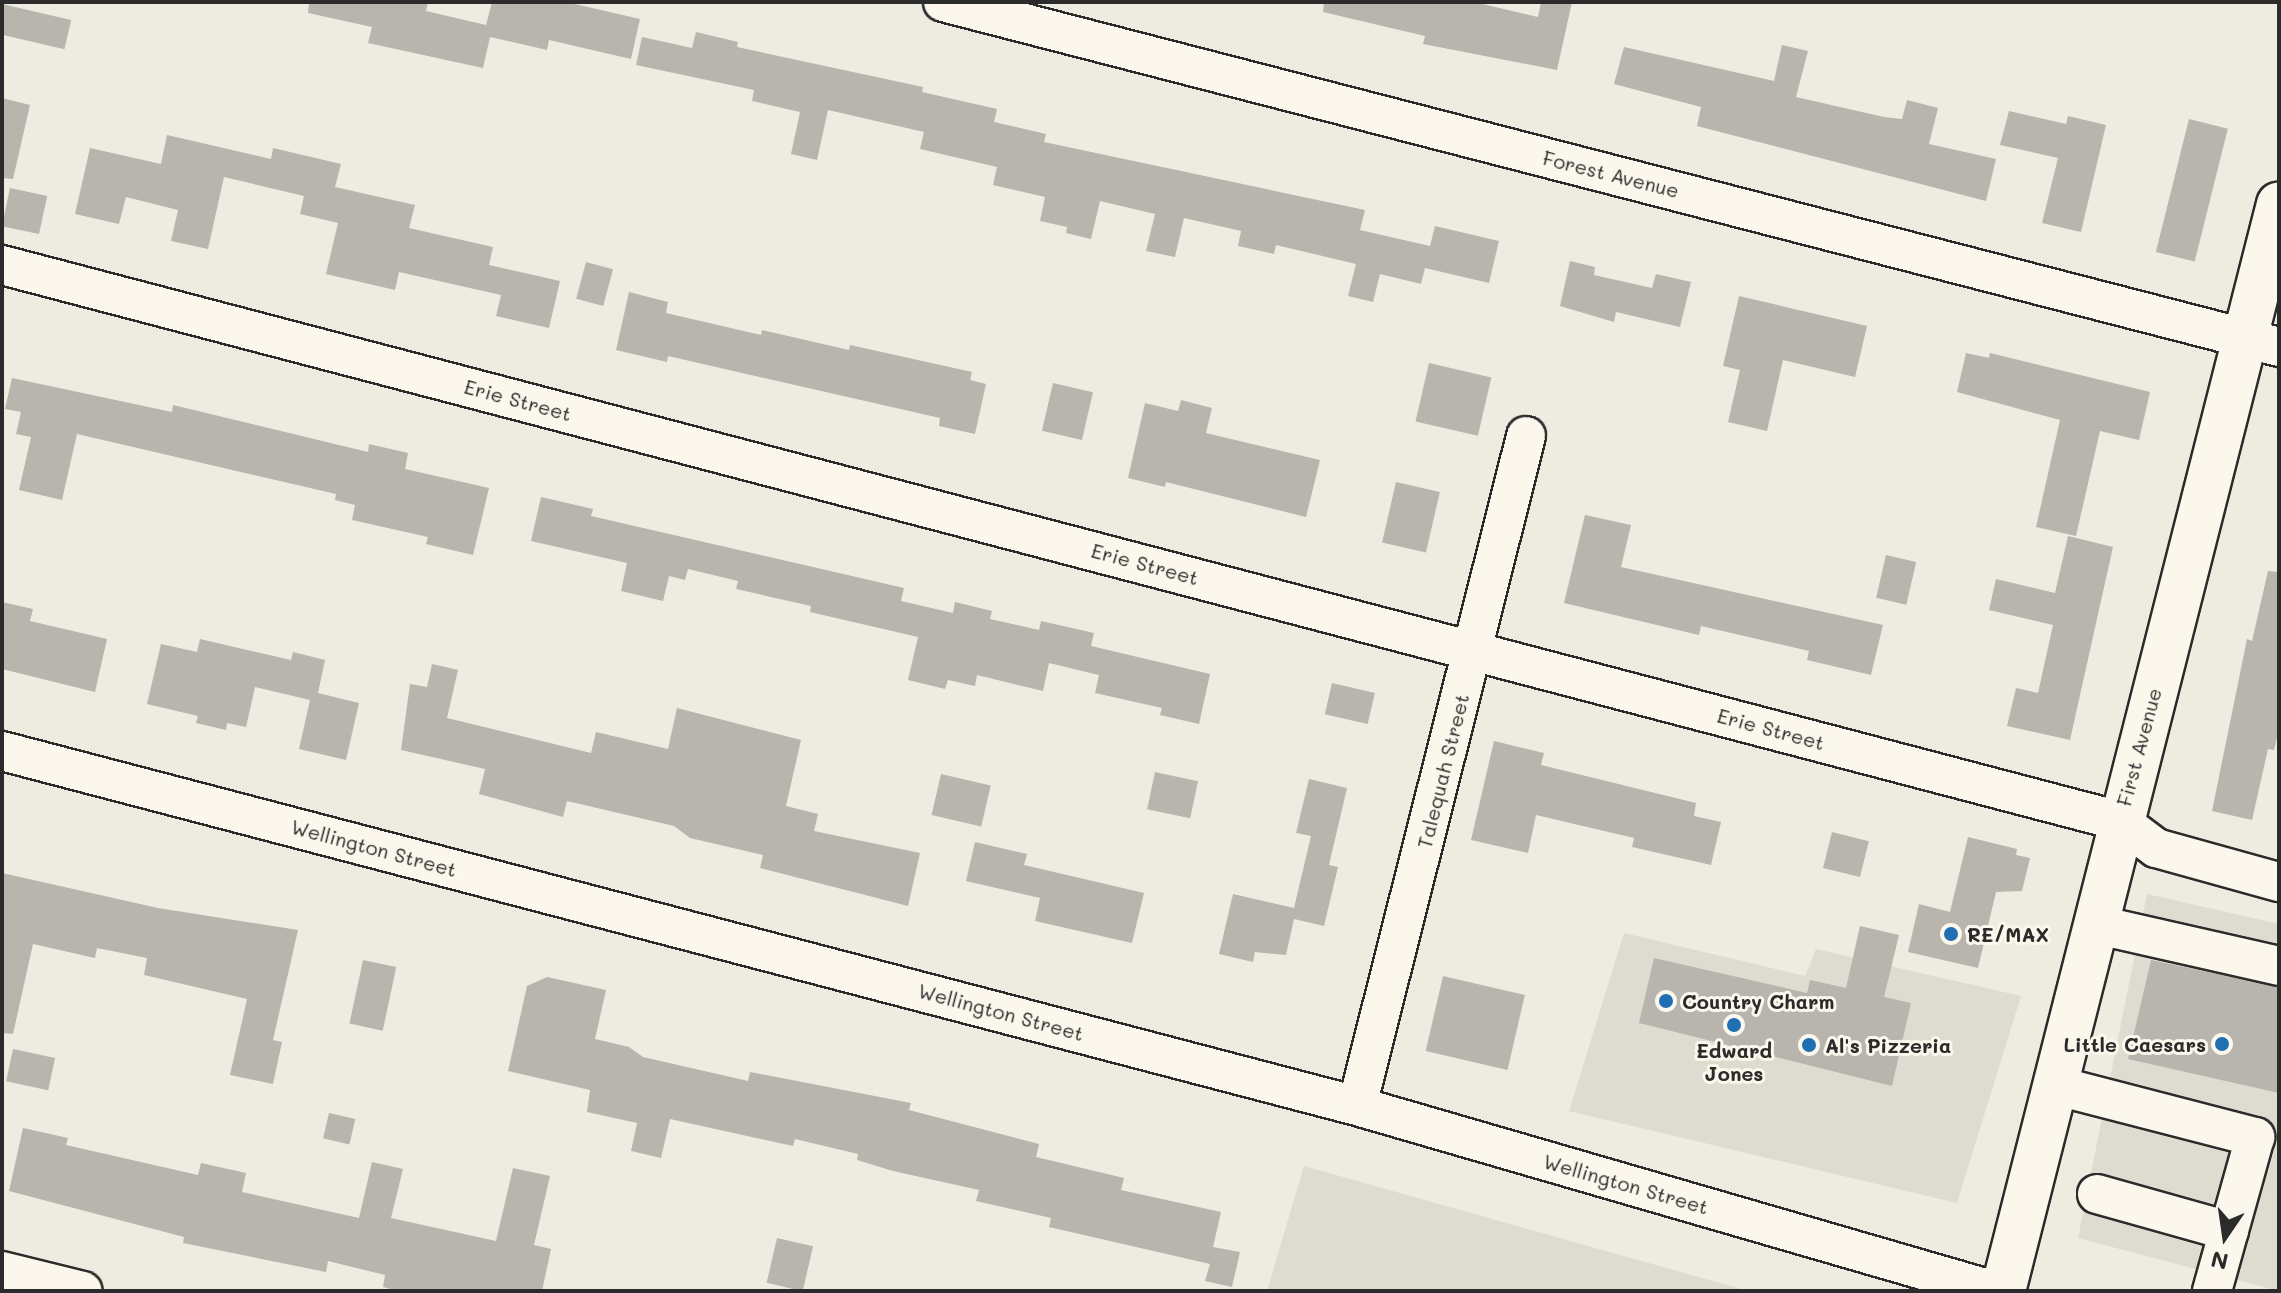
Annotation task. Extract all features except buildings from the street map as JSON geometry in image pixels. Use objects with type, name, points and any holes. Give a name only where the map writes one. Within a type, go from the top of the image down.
[{"type":"main road","name":"First Avenue","points":[[2003,1291],[2120,821],[2262,342],[2279,204]]},
{"type":"street","name":"Forest Avenue","points":[[943,2],[2262,342]]},
{"type":"street","name":"Erie Street","points":[[2,265],[2120,821],[2156,848],[2279,882]]},
{"type":"street","name":"Talequah Street","points":[[1357,1106],[1526,436]]},
{"type":"street","name":"Wellington Street","points":[[2,751],[1357,1106],[1995,1291]]},
{"type":"street","points":[[2094,924],[2279,966]]},
{"type":"street","points":[[2054,1085],[2255,1137],[2212,1291]]},
{"type":"street","points":[[2097,1194],[2229,1231]]},
{"type":"street","points":[[2,1271],[83,1291]]},
{"type":"shaded area","points":[[2147,894],[2279,924],[2279,1291],[2078,1238]]},
{"type":"shaded area","points":[[1624,933],[1805,976],[1816,949],[2021,996],[1957,1203],[1569,1111]]},
{"type":"shaded area","points":[[1304,1166],[1727,1285],[1748,1291],[1267,1291]]},
{"type":"place","name":"RE/MAX","points":[[1951,934]]},
{"type":"place","name":"Country Charm","points":[[1666,1001]]},
{"type":"place","name":"Edward Jones","points":[[1734,1025]]},
{"type":"place","name":"Little Caesars","points":[[2222,1044]]},
{"type":"place","name":"Al's Pizzeria","points":[[1809,1045]]}]
